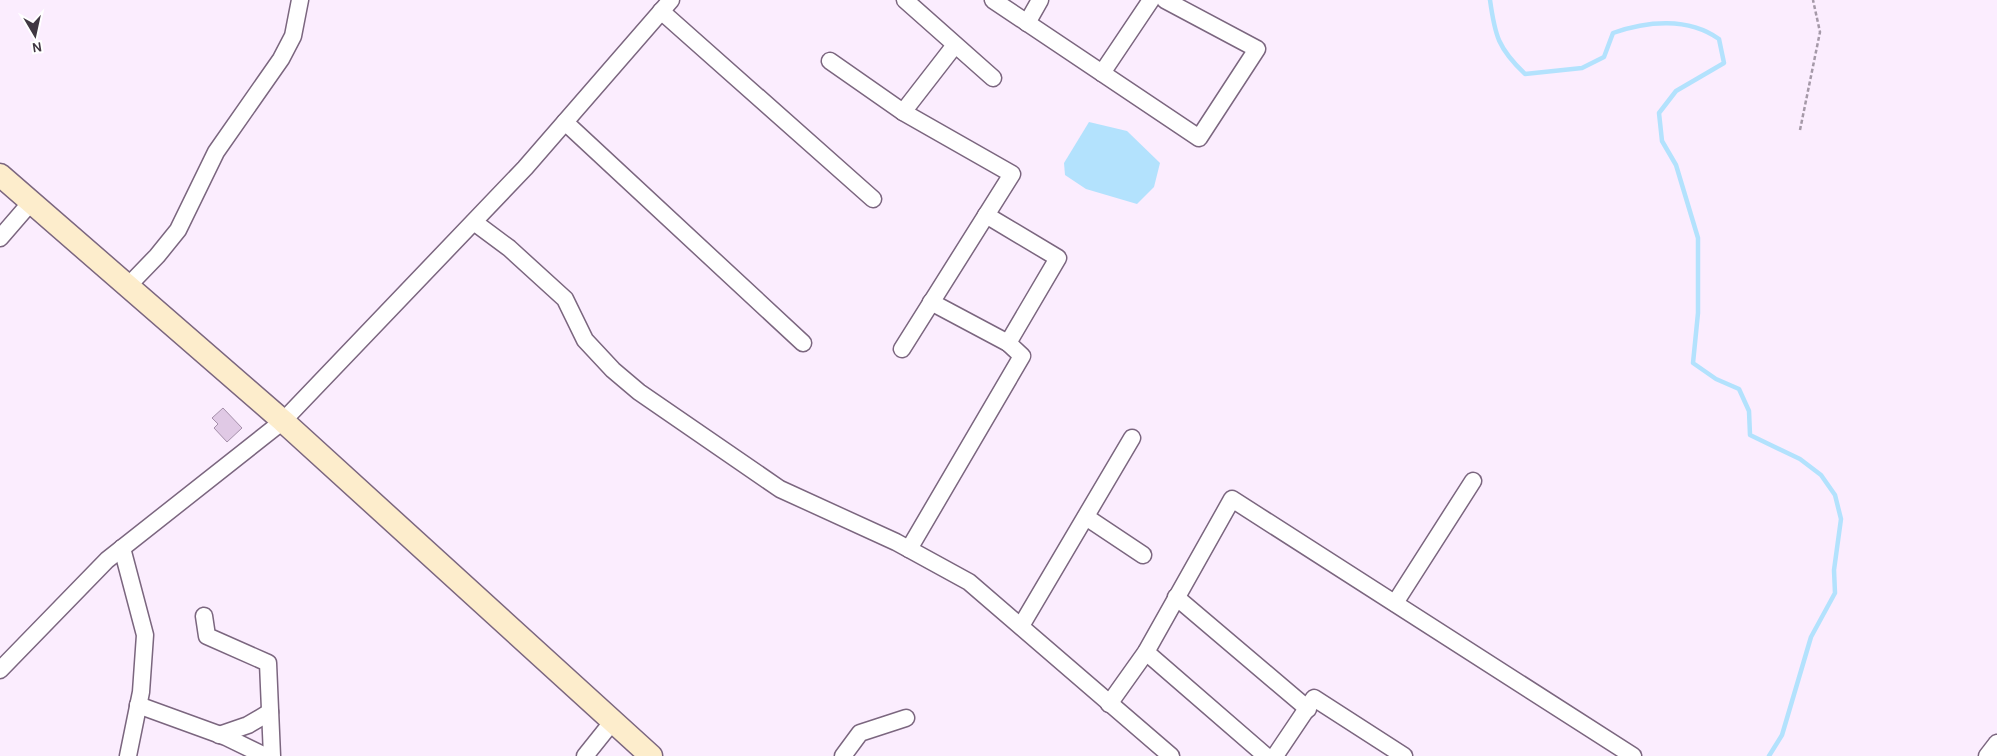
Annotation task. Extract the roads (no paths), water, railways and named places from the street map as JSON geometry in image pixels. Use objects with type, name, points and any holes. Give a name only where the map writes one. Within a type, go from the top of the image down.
[{"type":"main road","points":[[0,174],[283,420],[651,756]]},
{"type":"street","points":[[128,286],[178,230],[220,146],[281,59],[292,36],[300,0]]},
{"type":"street","points":[[904,0],[992,78]]},
{"type":"street","points":[[993,0],[1199,138],[1257,49],[1165,0]]},
{"type":"street","points":[[1027,23],[1040,0]]},
{"type":"street","points":[[1102,73],[1151,0]]},
{"type":"street","points":[[0,670],[107,560],[283,420],[474,222],[565,122],[666,6],[873,199]]},
{"type":"street","points":[[903,112],[955,45]]},
{"type":"street","points":[[830,60],[903,112],[1012,174],[902,349]]},
{"type":"street","points":[[565,122],[803,342]]},
{"type":"street","points":[[0,238],[32,201]]},
{"type":"street","points":[[986,215],[1058,258],[1008,343]]},
{"type":"street","points":[[474,222],[509,248],[565,300],[585,340],[613,370],[639,392],[780,489],[909,550],[969,582],[1171,756]]},
{"type":"street","points":[[909,550],[1022,356],[1008,343],[932,302]]},
{"type":"street","points":[[1021,626],[1132,438]]},
{"type":"street","points":[[1395,603],[1473,481]]},
{"type":"street","points":[[1110,704],[1146,652],[1232,498],[1633,756]]},
{"type":"street","points":[[1086,517],[1143,555]]},
{"type":"street","points":[[122,548],[145,634],[138,705],[128,756]]},
{"type":"street","points":[[1176,597],[1308,709]]},
{"type":"street","points":[[204,616],[207,636],[268,663],[272,756]]},
{"type":"street","points":[[1146,652],[1277,754],[1314,698],[1404,756]]},
{"type":"street","points":[[138,705],[219,735],[265,756]]},
{"type":"street","points":[[219,735],[248,725],[270,712]]},
{"type":"street","points":[[842,756],[860,733],[906,718]]},
{"type":"street","points":[[585,756],[613,721]]},
{"type":"street","points":[[1987,756],[1997,744]]},
{"type":"water","points":[[1089,122],[1127,131],[1160,163],[1154,187],[1137,204],[1086,189],[1065,175],[1064,163]]},
{"type":"waterway","points":[[1490,0],[1499,41],[1509,57],[1525,74],[1582,68],[1604,57],[1613,33],[1640,26],[1667,23],[1681,24],[1707,32],[1719,39],[1724,63],[1676,91],[1659,113],[1662,141],[1676,165],[1698,238],[1698,313],[1693,363],[1716,379],[1739,389],[1749,411],[1750,435],[1800,459],[1821,475],[1835,495],[1841,519],[1834,570],[1835,593],[1811,637],[1782,735],[1769,756]]}]
